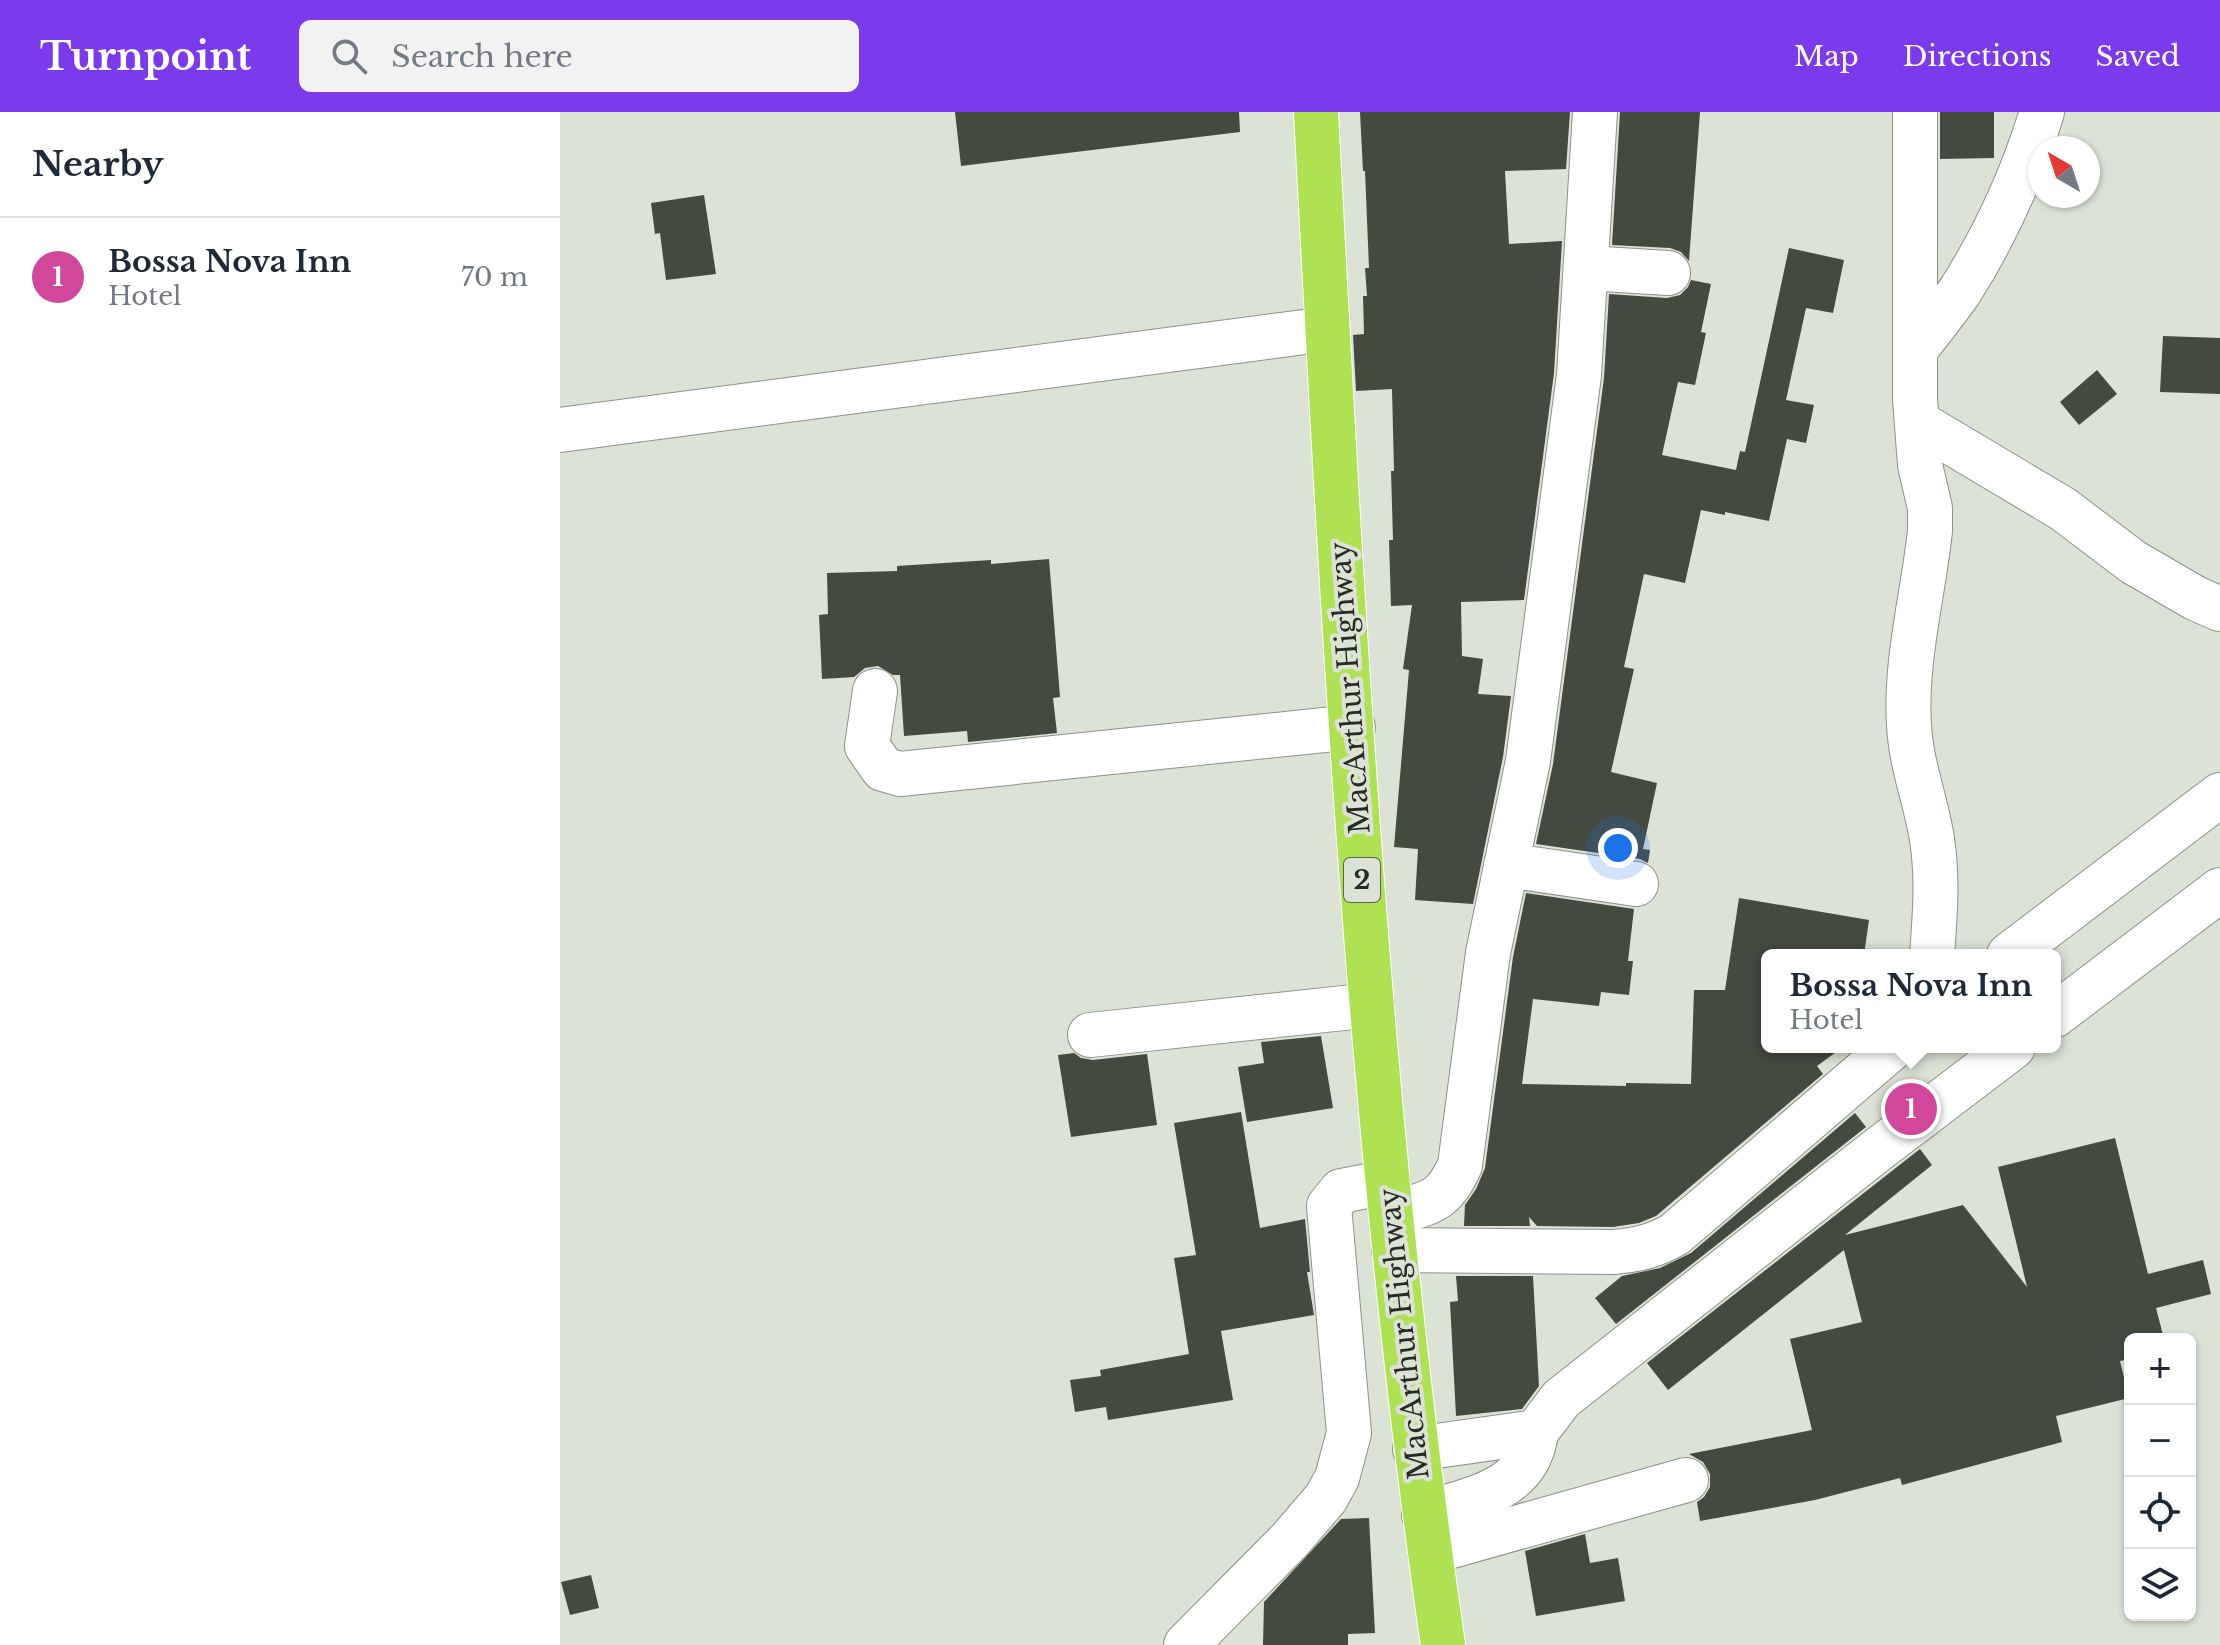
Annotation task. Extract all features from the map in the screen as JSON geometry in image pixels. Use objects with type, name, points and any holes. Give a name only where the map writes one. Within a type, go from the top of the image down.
[{"type":"highway","name":"MacArthur Highway","points":[[1316,112],[1327,329],[1372,1005],[1415,1449],[1443,1645]]},
{"type":"street","points":[[1391,1215],[1442,1195],[1449,1188],[1460,1165],[1488,953],[1530,745],[1579,375],[1595,112]]},
{"type":"street","points":[[1915,112],[1917,422],[1920,465],[1930,508],[1930,531],[1909,677],[1909,725],[1912,757],[1931,837],[1938,890],[1933,949]]},
{"type":"street","points":[[1915,350],[1978,260],[2012,193],[2042,112]]},
{"type":"street","points":[[1586,268],[1668,273]]},
{"type":"street","points":[[560,430],[1327,329]]},
{"type":"street","points":[[1917,422],[2063,509],[2133,562],[2220,609]]},
{"type":"street","points":[[875,691],[867,746],[883,769],[900,774],[1353,727]]},
{"type":"street","points":[[2017,949],[2220,795]]},
{"type":"street","points":[[1506,865],[1636,884]]},
{"type":"street","points":[[2061,1010],[2220,890]]},
{"type":"street","points":[[1090,1035],[1372,1005]]},
{"type":"street","points":[[1186,1645],[1290,1540],[1326,1498],[1337,1478],[1349,1433],[1329,1206],[1341,1191],[1391,1215],[1614,1252],[1640,1249],[1661,1242],[1687,1224],[1886,1053]]},
{"type":"street","points":[[1427,1533],[1518,1475],[1534,1446],[1536,1432],[1561,1399],[2005,1053]]},
{"type":"street","points":[[1415,1449],[1536,1432]]},
{"type":"street","points":[[1427,1533],[1686,1480]]},
{"type":"building","points":[[955,112],[1239,112],[1240,132],[961,166]]},
{"type":"building","points":[[1360,112],[1570,112],[1566,169],[1505,171],[1509,244],[1562,241],[1554,373],[1524,600],[1461,602],[1462,656],[1483,659],[1478,694],[1511,696],[1503,757],[1473,904],[1415,900],[1418,849],[1394,847],[1409,670],[1403,669],[1412,605],[1391,606],[1392,389],[1356,391],[1353,335],[1364,334],[1363,296],[1367,296],[1365,268],[1369,268]]},
{"type":"building","points":[[1620,112],[1700,112],[1689,261],[1681,252],[1670,248],[1612,245]]},
{"type":"building","points":[[1940,112],[1994,112],[1994,158],[1940,159]]},
{"type":"building","points":[[704,195],[716,274],[666,280],[660,233],[655,234],[651,203]]},
{"type":"building","points":[[1789,248],[1844,260],[1833,313],[1806,308],[1786,400],[1814,405],[1806,443],[1787,439],[1769,521],[1701,510],[1685,583],[1644,574],[1624,667],[1634,669],[1611,772],[1657,783],[1643,849],[1650,850],[1648,863],[1640,859],[1536,844],[1553,764],[1604,378],[1609,294],[1667,298],[1680,295],[1691,280],[1711,284],[1701,332],[1706,333],[1695,385],[1678,382],[1662,455],[1736,470],[1740,451],[1745,452]]},
{"type":"building","points":[[2163,336],[2220,338],[2220,394],[2160,392]]},
{"type":"building","points":[[2097,370],[2117,394],[2079,425],[2060,402]]},
{"type":"building","points":[[1049,559],[1060,697],[1053,698],[1057,733],[968,742],[967,731],[904,736],[900,675],[893,675],[878,666],[865,668],[854,677],[822,679],[819,615],[828,614],[827,573],[897,571],[897,566],[991,560],[991,564]]},
{"type":"building","points":[[1526,893],[1634,909],[1628,961],[1633,961],[1629,995],[1601,992],[1599,1006],[1533,999],[1522,1084],[1691,1084],[1694,990],[1725,990],[1739,898],[1869,920],[1865,949],[1761,949],[1761,1053],[1835,1053],[1817,1066],[1823,1074],[1656,1216],[1639,1223],[1613,1227],[1537,1226],[1529,1217],[1530,1226],[1464,1226],[1465,1205],[1485,1168],[1513,957]]},
{"type":"building","points":[[1321,1036],[1333,1108],[1247,1122],[1238,1067],[1264,1063],[1261,1042]]},
{"type":"building","points":[[1074,1053],[1093,1060],[1147,1054],[1157,1125],[1071,1137],[1058,1055]]},
{"type":"building","points":[[1241,1112],[1260,1228],[1305,1219],[1310,1272],[1307,1272],[1314,1315],[1221,1331],[1233,1400],[1108,1420],[1106,1407],[1075,1412],[1070,1380],[1101,1376],[1100,1370],[1189,1354],[1174,1258],[1196,1255],[1174,1123]]},
{"type":"building","points":[[1855,1113],[1866,1127],[1616,1324],[1595,1298],[1622,1276],[1660,1268],[1691,1253]]},
{"type":"building","points":[[2115,1138],[2148,1274],[2203,1260],[2211,1294],[2156,1308],[2162,1333],[2124,1333],[2124,1360],[2120,1361],[2124,1399],[2056,1416],[2062,1442],[1902,1485],[1900,1478],[1815,1500],[1700,1521],[1697,1502],[1710,1487],[1710,1474],[1703,1462],[1689,1454],[1812,1430],[1790,1339],[1862,1322],[1844,1250],[1668,1390],[1647,1363],[1920,1149],[1932,1165],[1845,1235],[1963,1205],[2027,1287],[1998,1167]]},
{"type":"building","points":[[1456,1276],[1533,1276],[1539,1386],[1522,1409],[1456,1416],[1450,1302],[1458,1301]]},
{"type":"building","points":[[1369,1518],[1375,1633],[1348,1634],[1348,1645],[1263,1645],[1264,1602],[1341,1519]]},
{"type":"building","points":[[1585,1534],[1590,1563],[1618,1558],[1625,1601],[1536,1616],[1525,1551]]},
{"type":"building","points":[[591,1575],[599,1608],[570,1615],[561,1582]]},
{"type":"place","name":"Bossa Nova Inn","points":[[1911,1109]]}]
